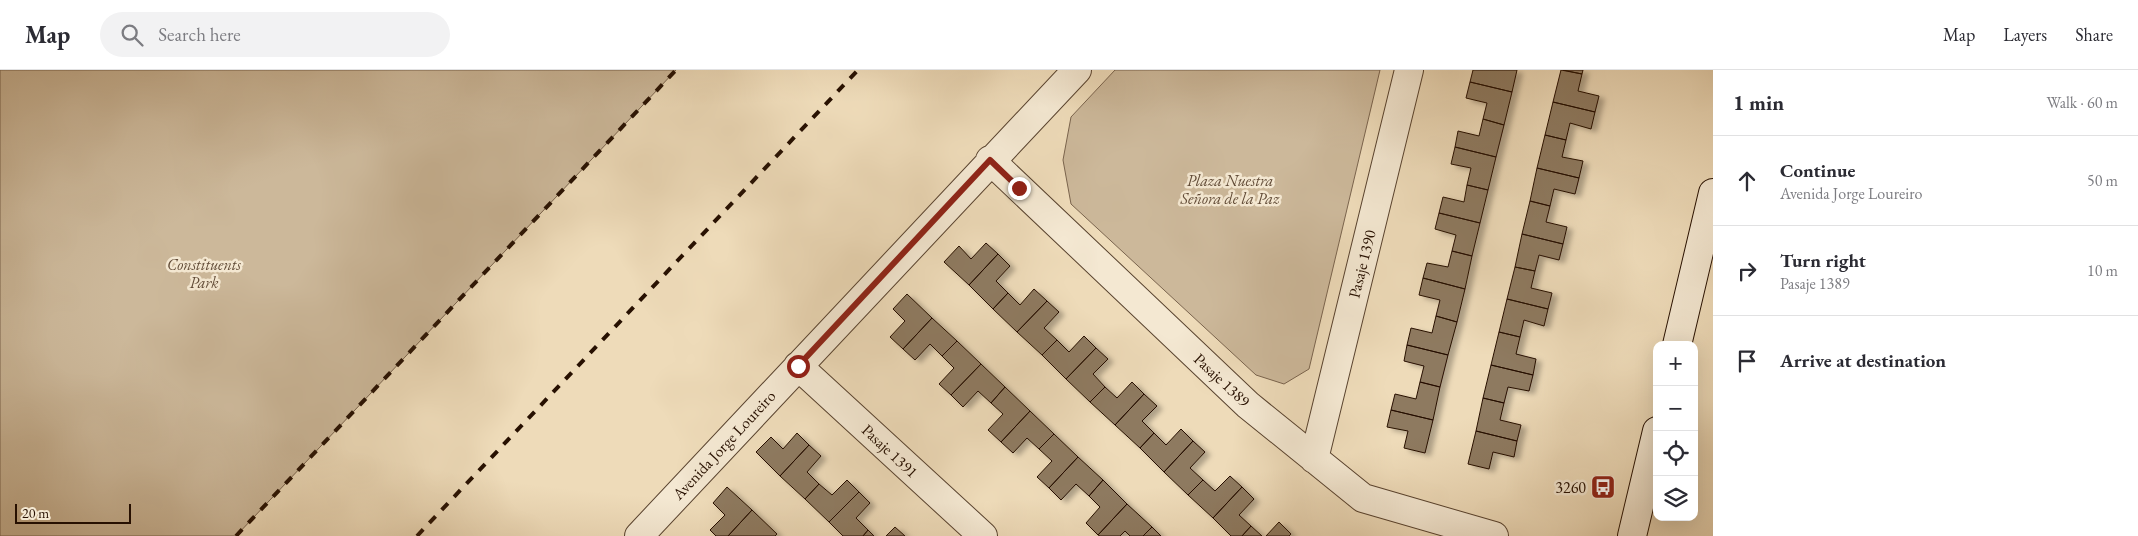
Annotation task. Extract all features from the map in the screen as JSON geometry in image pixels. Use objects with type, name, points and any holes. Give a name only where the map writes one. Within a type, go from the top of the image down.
[{"type":"street","name":"Avenida Jorge Loureiro","points":[[639,536],[990,160],[1077,70]]},
{"type":"street","name":"Pasaje 1390","points":[[1314,459],[1409,70]]},
{"type":"street","name":"Pasaje 1389","points":[[990,160],[1248,405],[1363,498],[1494,536]]},
{"type":"street","points":[[1678,341],[1713,193]]},
{"type":"street","name":"Pasaje 1391","points":[[798,366],[983,536]]},
{"type":"street","points":[[1632,536],[1653,448]]},
{"type":"green space","name":"Constituents Park","points":[[0,70],[676,70],[236,536],[0,536]]},
{"type":"green space","name":"Plaza Nuestra Señora de la Paz","points":[[1115,70],[1380,70],[1309,369],[1284,384],[1256,375],[1071,204],[1063,160],[1071,117]]},
{"type":"building","points":[[1473,70],[1517,70],[1512,92],[1470,82]]},
{"type":"building","points":[[1561,70],[1582,74],[1578,91],[1599,96],[1595,112],[1553,102]]},
{"type":"building","points":[[1563,70],[1583,70],[1582,74]]},
{"type":"building","points":[[1470,82],[1512,92],[1504,125],[1483,119],[1487,103],[1466,98]]},
{"type":"building","points":[[1553,102],[1595,112],[1591,129],[1570,123],[1566,140],[1545,135]]},
{"type":"building","points":[[1483,119],[1504,125],[1496,157],[1455,147],[1458,131],[1479,136]]},
{"type":"building","points":[[1545,135],[1566,140],[1562,157],[1583,161],[1579,178],[1537,168]]},
{"type":"building","points":[[1455,147],[1496,157],[1488,190],[1467,185],[1471,168],[1451,164]]},
{"type":"building","points":[[1537,168],[1579,178],[1575,194],[1554,189],[1550,206],[1530,201]]},
{"type":"building","points":[[1467,185],[1488,190],[1480,223],[1439,213],[1443,197],[1464,202]]},
{"type":"building","points":[[1530,201],[1550,206],[1546,222],[1567,227],[1563,244],[1522,234]]},
{"type":"building","points":[[1439,213],[1480,223],[1472,256],[1452,251],[1456,235],[1435,229]]},
{"type":"building","points":[[1522,234],[1563,244],[1559,260],[1539,255],[1535,271],[1515,267]]},
{"type":"building","points":[[986,243],[998,254],[969,285],[944,262],[959,246],[971,259]]},
{"type":"building","points":[[1452,251],[1472,256],[1465,289],[1423,278],[1427,263],[1448,267]]},
{"type":"building","points":[[998,254],[1010,266],[996,281],[1008,293],[993,309],[969,285]]},
{"type":"building","points":[[1515,267],[1535,271],[1531,288],[1552,293],[1548,309],[1507,299]]},
{"type":"building","points":[[1423,278],[1465,289],[1457,322],[1436,316],[1440,300],[1419,295]]},
{"type":"building","points":[[1034,289],[1047,301],[1017,332],[993,309],[1008,293],[1020,305]]},
{"type":"building","points":[[907,294],[932,318],[903,349],[890,337],[905,321],[893,309]]},
{"type":"building","points":[[1507,299],[1548,309],[1544,326],[1524,320],[1520,337],[1499,332]]},
{"type":"building","points":[[1047,301],[1059,312],[1044,328],[1057,340],[1042,355],[1017,332]]},
{"type":"building","points":[[1436,316],[1457,322],[1448,355],[1407,345],[1411,328],[1432,333]]},
{"type":"building","points":[[932,318],[957,341],[942,356],[930,344],[915,360],[903,349]]},
{"type":"building","points":[[1499,332],[1520,337],[1516,354],[1536,359],[1533,375],[1491,365]]},
{"type":"building","points":[[1084,336],[1096,348],[1066,379],[1042,355],[1057,340],[1069,352]]},
{"type":"building","points":[[957,341],[981,364],[951,395],[939,384],[954,368],[942,356]]},
{"type":"building","points":[[1407,345],[1448,355],[1440,387],[1420,382],[1424,366],[1404,361]]},
{"type":"building","points":[[1096,348],[1108,359],[1093,374],[1105,387],[1090,402],[1066,379]]},
{"type":"building","points":[[981,364],[1005,387],[991,403],[978,391],[963,407],[951,395]]},
{"type":"building","points":[[1491,365],[1533,375],[1529,391],[1508,387],[1504,403],[1483,398]]},
{"type":"building","points":[[1132,382],[1144,394],[1115,425],[1090,402],[1105,387],[1117,398]]},
{"type":"building","points":[[1420,382],[1440,387],[1433,420],[1391,410],[1395,394],[1416,399]]},
{"type":"building","points":[[1005,387],[1030,411],[1001,442],[988,430],[1003,414],[991,403]]},
{"type":"building","points":[[1144,394],[1157,406],[1142,421],[1154,433],[1140,448],[1115,425]]},
{"type":"building","points":[[1483,398],[1504,403],[1500,420],[1521,425],[1517,441],[1476,431]]},
{"type":"building","points":[[1391,410],[1433,420],[1425,453],[1404,448],[1408,431],[1387,427]]},
{"type":"building","points":[[1030,411],[1054,434],[1039,449],[1027,438],[1013,453],[1001,442]]},
{"type":"building","points":[[1181,429],[1193,441],[1164,472],[1140,448],[1154,433],[1166,445]]},
{"type":"building","points":[[1476,431],[1517,441],[1514,457],[1493,452],[1489,469],[1468,464]]},
{"type":"building","points":[[797,433],[809,445],[780,476],[756,452],[771,437],[783,449]]},
{"type":"building","points":[[1054,434],[1078,457],[1049,488],[1037,477],[1052,461],[1039,449]]},
{"type":"building","points":[[1193,441],[1205,452],[1190,468],[1203,480],[1188,495],[1164,472]]},
{"type":"building","points":[[809,445],[821,456],[807,472],[819,484],[805,499],[780,476]]},
{"type":"building","points":[[1078,457],[1103,480],[1089,496],[1076,484],[1061,500],[1049,488]]},
{"type":"building","points":[[1230,476],[1242,487],[1213,518],[1188,495],[1203,480],[1215,491]]},
{"type":"building","points":[[847,480],[859,492],[829,522],[805,499],[819,484],[832,495]]},
{"type":"building","points":[[1103,480],[1127,504],[1098,535],[1086,523],[1100,507],[1089,496]]},
{"type":"building","points":[[727,487],[752,510],[728,536],[716,536],[710,530],[725,515],[713,503]]},
{"type":"building","points":[[1242,487],[1254,499],[1239,515],[1251,526],[1242,536],[1231,536],[1213,518]]},
{"type":"building","points":[[859,492],[870,503],[856,518],[868,530],[863,536],[843,536],[829,522]]},
{"type":"building","points":[[1127,504],[1152,527],[1143,536],[1130,536],[1125,531],[1120,536],[1098,535]]},
{"type":"building","points":[[752,510],[777,534],[775,536],[728,536]]},
{"type":"building","points":[[1279,522],[1291,534],[1289,536],[1266,536]]},
{"type":"building","points":[[1251,526],[1262,536],[1242,536]]},
{"type":"building","points":[[895,527],[905,536],[886,536]]},
{"type":"building","points":[[1152,527],[1161,536],[1143,536]]},
{"type":"building","points":[[868,530],[874,536],[863,536]]},
{"type":"railway","points":[[236,536],[676,70]]},
{"type":"railway","points":[[417,536],[858,70]]},
{"type":"place","name":"3260","points":[[1603,487]]},
{"type":"route","points":[[798,366],[990,160],[1019,188]]}]
